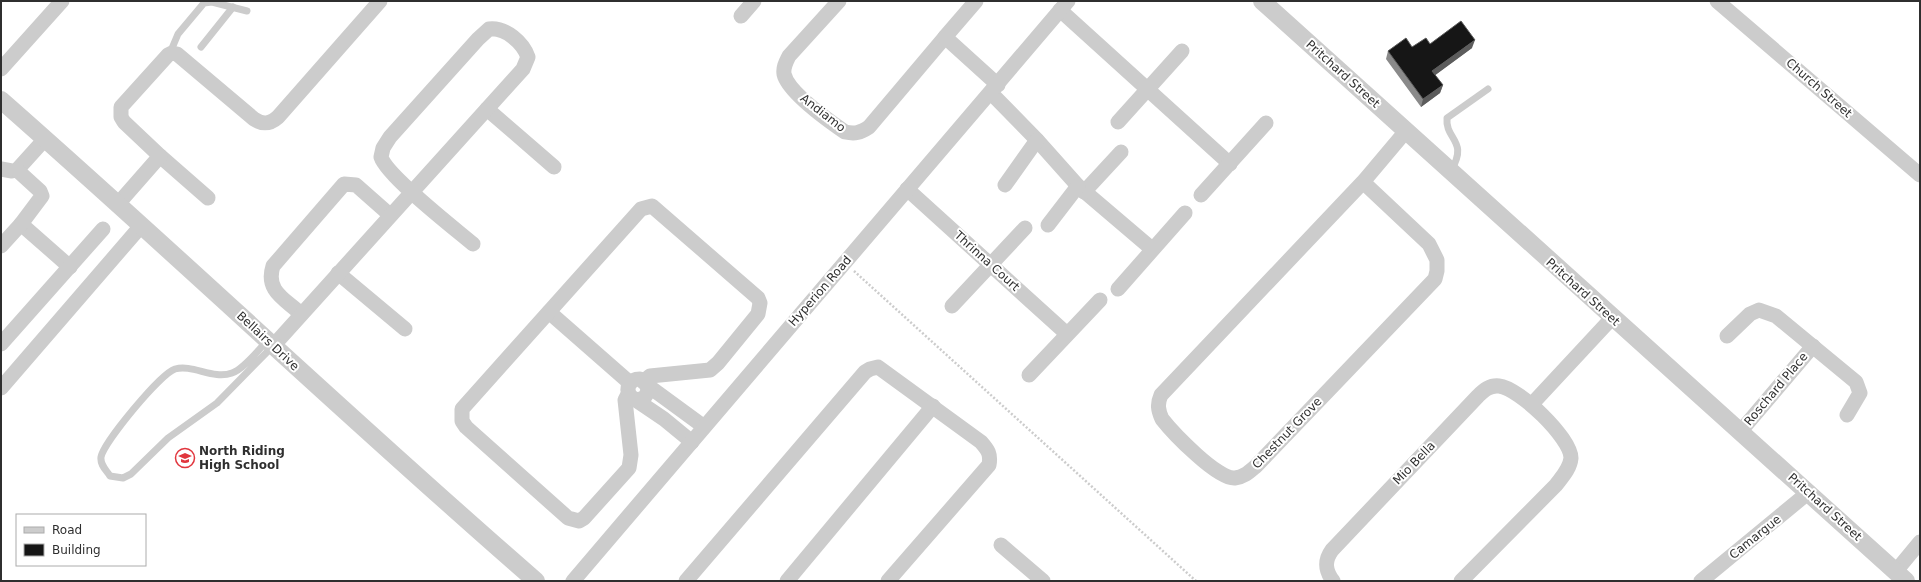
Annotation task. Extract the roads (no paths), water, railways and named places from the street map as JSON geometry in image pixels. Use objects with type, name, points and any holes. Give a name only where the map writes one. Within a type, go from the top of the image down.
[{"type":"street","points":[[1,68],[62,1]]},
{"type":"street","points":[[208,198],[124,122],[120,113],[121,107],[156,66],[170,53],[177,54],[254,119],[260,123],[266,123],[278,117],[380,1]]},
{"type":"street","points":[[741,16],[754,1]]},
{"type":"street","name":"Andiamo","points":[[839,1],[789,56],[785,62],[784,73],[792,89],[845,132],[853,134],[861,132],[869,127],[976,1]]},
{"type":"street","name":"Pritchard Street","points":[[1262,1],[1612,318],[1809,492],[1901,576]]},
{"type":"street","name":"Church Street","points":[[1717,1],[1920,175]]},
{"type":"street","points":[[1064,5],[1148,90],[1230,164]]},
{"type":"street","name":"Hyperion Road","points":[[573,581],[692,442],[703,426],[845,263],[906,189],[994,89],[1064,5]]},
{"type":"street","points":[[271,343],[301,314],[338,274],[390,215],[412,191],[487,109],[523,69],[528,58],[525,49],[509,34],[497,28],[489,28],[478,39],[390,137],[383,148],[381,157],[382,163],[412,191],[473,244]]},
{"type":"street","points":[[945,37],[994,89],[1081,189],[1152,249]]},
{"type":"street","points":[[1118,122],[1182,51]]},
{"type":"street","name":"Bellairs Drive","points":[[1,100],[271,343],[350,417],[536,581]]},
{"type":"street","points":[[487,109],[554,166]]},
{"type":"street","points":[[1201,195],[1266,123]]},
{"type":"street","name":"Chestnut Grove","points":[[1363,182],[1429,244],[1437,260],[1438,271],[1434,279],[1256,466],[1245,476],[1226,478],[1211,467],[1162,419],[1158,411],[1158,403],[1161,395],[1363,182],[1406,131]]},
{"type":"street","points":[[1,169],[12,171],[17,170],[45,139]]},
{"type":"street","points":[[1005,184],[1037,140]]},
{"type":"street","points":[[1048,225],[1081,189],[1121,152]]},
{"type":"street","points":[[117,205],[160,156]]},
{"type":"street","points":[[1,246],[21,224],[41,198],[42,193],[17,170]]},
{"type":"street","points":[[301,314],[274,290],[270,279],[273,266],[344,184],[356,186],[390,215]]},
{"type":"street","name":"Thrinna Court","points":[[906,189],[1067,334]]},
{"type":"street","points":[[646,206],[656,208],[758,298],[760,308],[758,314],[718,363],[710,370],[650,376],[625,400],[631,455],[629,468],[584,518],[579,520],[568,518],[466,427],[461,416],[462,409],[548,312],[641,209],[646,206]]},
{"type":"street","points":[[1118,289],[1185,213]]},
{"type":"street","points":[[21,224],[70,267]]},
{"type":"street","points":[[1,388],[141,226]]},
{"type":"street","points":[[952,306],[1025,228]]},
{"type":"street","points":[[1,344],[103,229]]},
{"type":"street","points":[[338,274],[405,329]]},
{"type":"street","points":[[1029,375],[1100,300]]},
{"type":"street","points":[[1727,336],[1750,314],[1759,310],[1776,316],[1856,382],[1860,393],[1847,415]]},
{"type":"street","points":[[548,312],[637,388],[692,442]]},
{"type":"street","points":[[1532,404],[1612,318]]},
{"type":"street","name":"Roschard Place","points":[[1740,432],[1813,346]]},
{"type":"street","points":[[686,581],[865,372],[878,367],[933,406],[988,449],[990,457],[989,465],[888,581]]},
{"type":"street","name":"Mio Bella","points":[[1333,581],[1326,567],[1327,558],[1332,550],[1484,391],[1491,387],[1500,386],[1508,389],[1532,404],[1568,447],[1571,458],[1569,466],[1556,484],[1461,581]]},
{"type":"street","points":[[637,388],[703,426]]},
{"type":"street","points":[[787,581],[933,406]]},
{"type":"street","name":"Camargue","points":[[1701,581],[1809,492]]},
{"type":"street","points":[[1901,576],[1920,542]]},
{"type":"street","points":[[1001,545],[1043,581]]},
{"type":"street","points":[[502,552],[511,567],[516,581]]},
{"type":"lane","points":[[170,53],[178,34],[204,3],[212,2],[247,11]]},
{"type":"lane","points":[[201,47],[232,7]]},
{"type":"lane","points":[[1451,171],[1459,152],[1447,124],[1447,118],[1488,89]]},
{"type":"lane","points":[[271,343],[217,402],[168,438],[131,474],[123,478],[110,476],[103,467],[101,458],[107,443],[162,377],[176,369],[222,376],[233,373],[271,343]]},
{"type":"place","name":"North Riding High School","points":[[185,458]]}]
